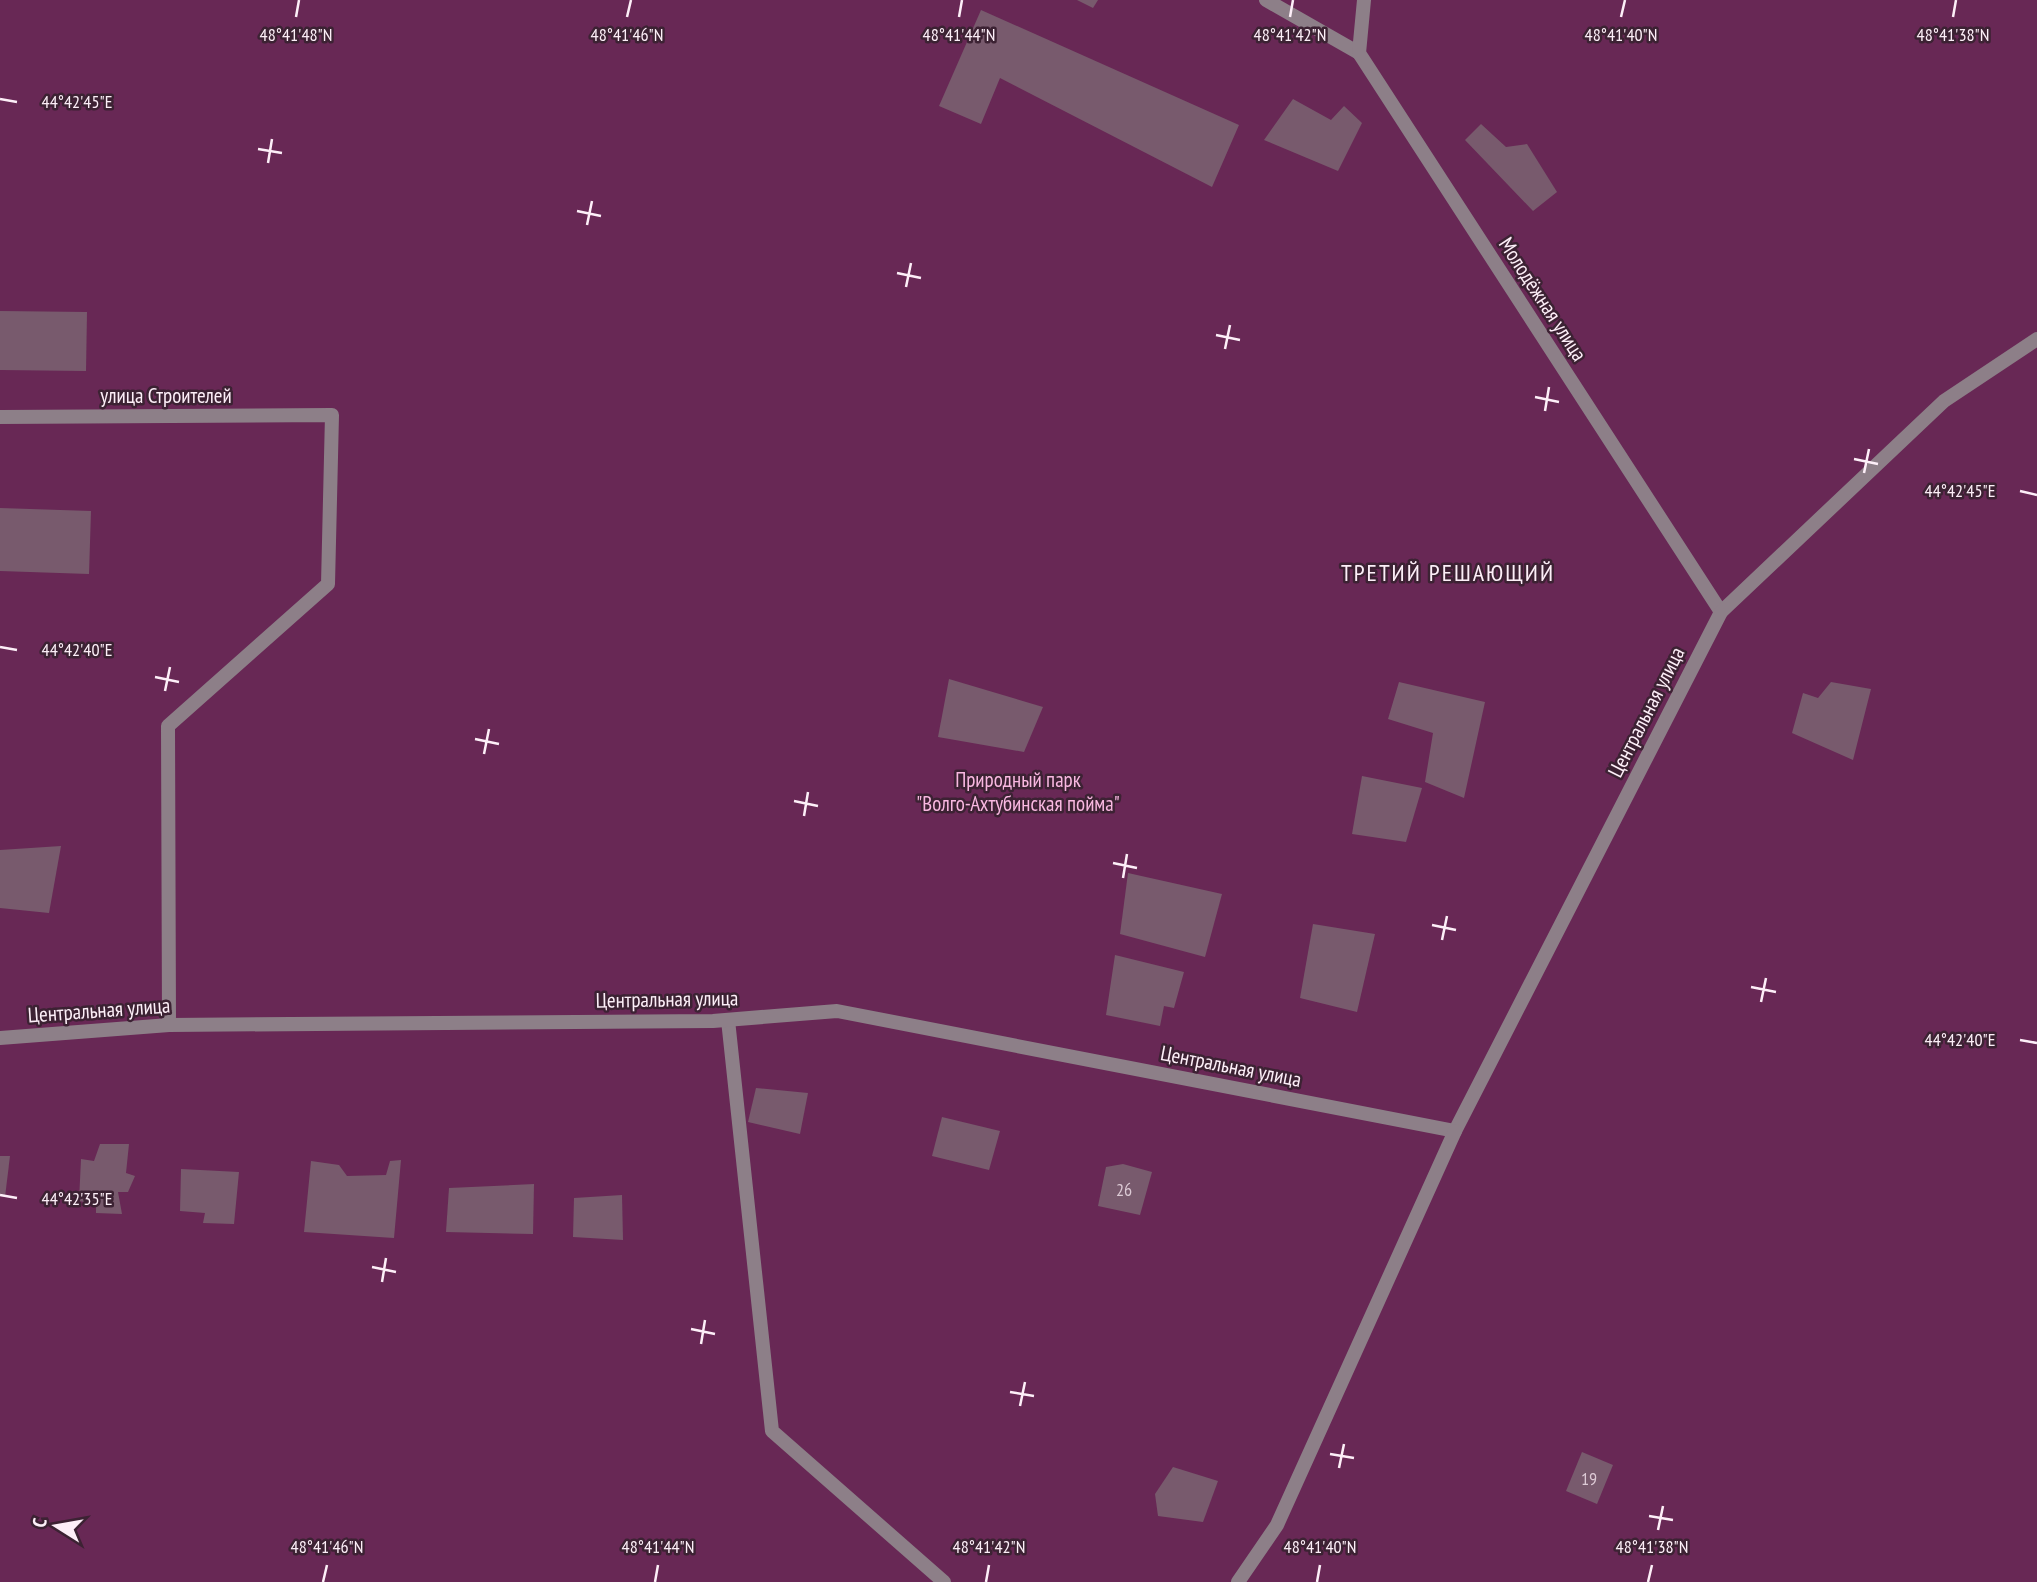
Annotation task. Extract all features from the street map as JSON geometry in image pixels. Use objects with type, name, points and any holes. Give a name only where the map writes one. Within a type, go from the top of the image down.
[{"type":"street","points":[[1266,0],[1359,53],[1364,0]]},
{"type":"street","name":"Молодёжная улица","points":[[1359,53],[1721,612]]},
{"type":"street","name":"Центральная улица","points":[[0,1038],[169,1025],[728,1020],[837,1011],[1455,1132],[1721,612],[1944,401],[2037,340]]},
{"type":"street","name":"улица Строителей","points":[[0,417],[332,415],[328,584],[168,726],[169,1025]]},
{"type":"street","points":[[728,1020],[772,1431],[944,1582]]},
{"type":"street","points":[[1238,1582],[1277,1525],[1455,1132]]},
{"type":"green space","name":"Природный парк \"Волго-Ахтубинская пойма\"","points":[[0,0],[2037,0],[2037,1582],[0,1582]]},
{"type":"building","points":[[1077,0],[1098,0],[1093,8]]},
{"type":"building","points":[[981,10],[1239,125],[1212,187],[1000,78],[981,124],[939,106]]},
{"type":"building","points":[[1293,99],[1331,120],[1344,106],[1362,123],[1338,171],[1264,140]]},
{"type":"building","points":[[1481,124],[1506,147],[1527,144],[1557,192],[1533,211],[1465,140]]},
{"type":"building","points":[[0,311],[87,312],[86,371],[0,370]]},
{"type":"building","points":[[0,508],[91,511],[89,574],[0,571]]},
{"type":"building","points":[[949,679],[1043,707],[1024,752],[938,737]]},
{"type":"building","points":[[1399,682],[1485,702],[1464,798],[1425,782],[1433,733],[1388,719]]},
{"type":"building","points":[[1831,682],[1871,689],[1853,760],[1792,733],[1803,693],[1818,698]]},
{"type":"building","points":[[1362,776],[1422,788],[1406,842],[1352,834]]},
{"type":"building","points":[[61,846],[49,913],[0,908],[0,850]]},
{"type":"building","points":[[1128,873],[1222,894],[1205,957],[1120,934]]},
{"type":"building","points":[[1313,924],[1375,934],[1357,1012],[1300,998]]},
{"type":"building","points":[[1115,955],[1184,972],[1174,1008],[1164,1006],[1160,1026],[1106,1015]]},
{"type":"building","points":[[756,1088],[808,1093],[800,1134],[748,1122]]},
{"type":"building","points":[[942,1117],[1000,1131],[989,1170],[932,1156]]},
{"type":"building","points":[[100,1144],[129,1144],[126,1173],[135,1176],[128,1192],[118,1192],[122,1214],[96,1213],[96,1204],[79,1201],[81,1159],[94,1161]]},
{"type":"building","points":[[0,1156],[10,1156],[5,1197],[0,1196]]},
{"type":"building","points":[[401,1160],[394,1238],[304,1232],[311,1161],[339,1165],[347,1176],[386,1175],[390,1161]]},
{"type":"building","points":[[1123,1164],[1152,1172],[1140,1215],[1098,1206],[1106,1167]]},
{"type":"building","points":[[181,1169],[239,1172],[234,1224],[203,1223],[205,1213],[180,1211]]},
{"type":"building","points":[[534,1184],[533,1234],[446,1232],[449,1188]]},
{"type":"building","points":[[622,1195],[623,1240],[573,1237],[574,1198]]},
{"type":"building","points":[[1582,1452],[1613,1465],[1597,1504],[1566,1491]]},
{"type":"building","points":[[1173,1467],[1218,1481],[1203,1522],[1158,1516],[1155,1494]]},
{"type":"district","name":"ТРЕТИЙ РЕШАЮЩИЙ","points":[[1448,572]]}]
